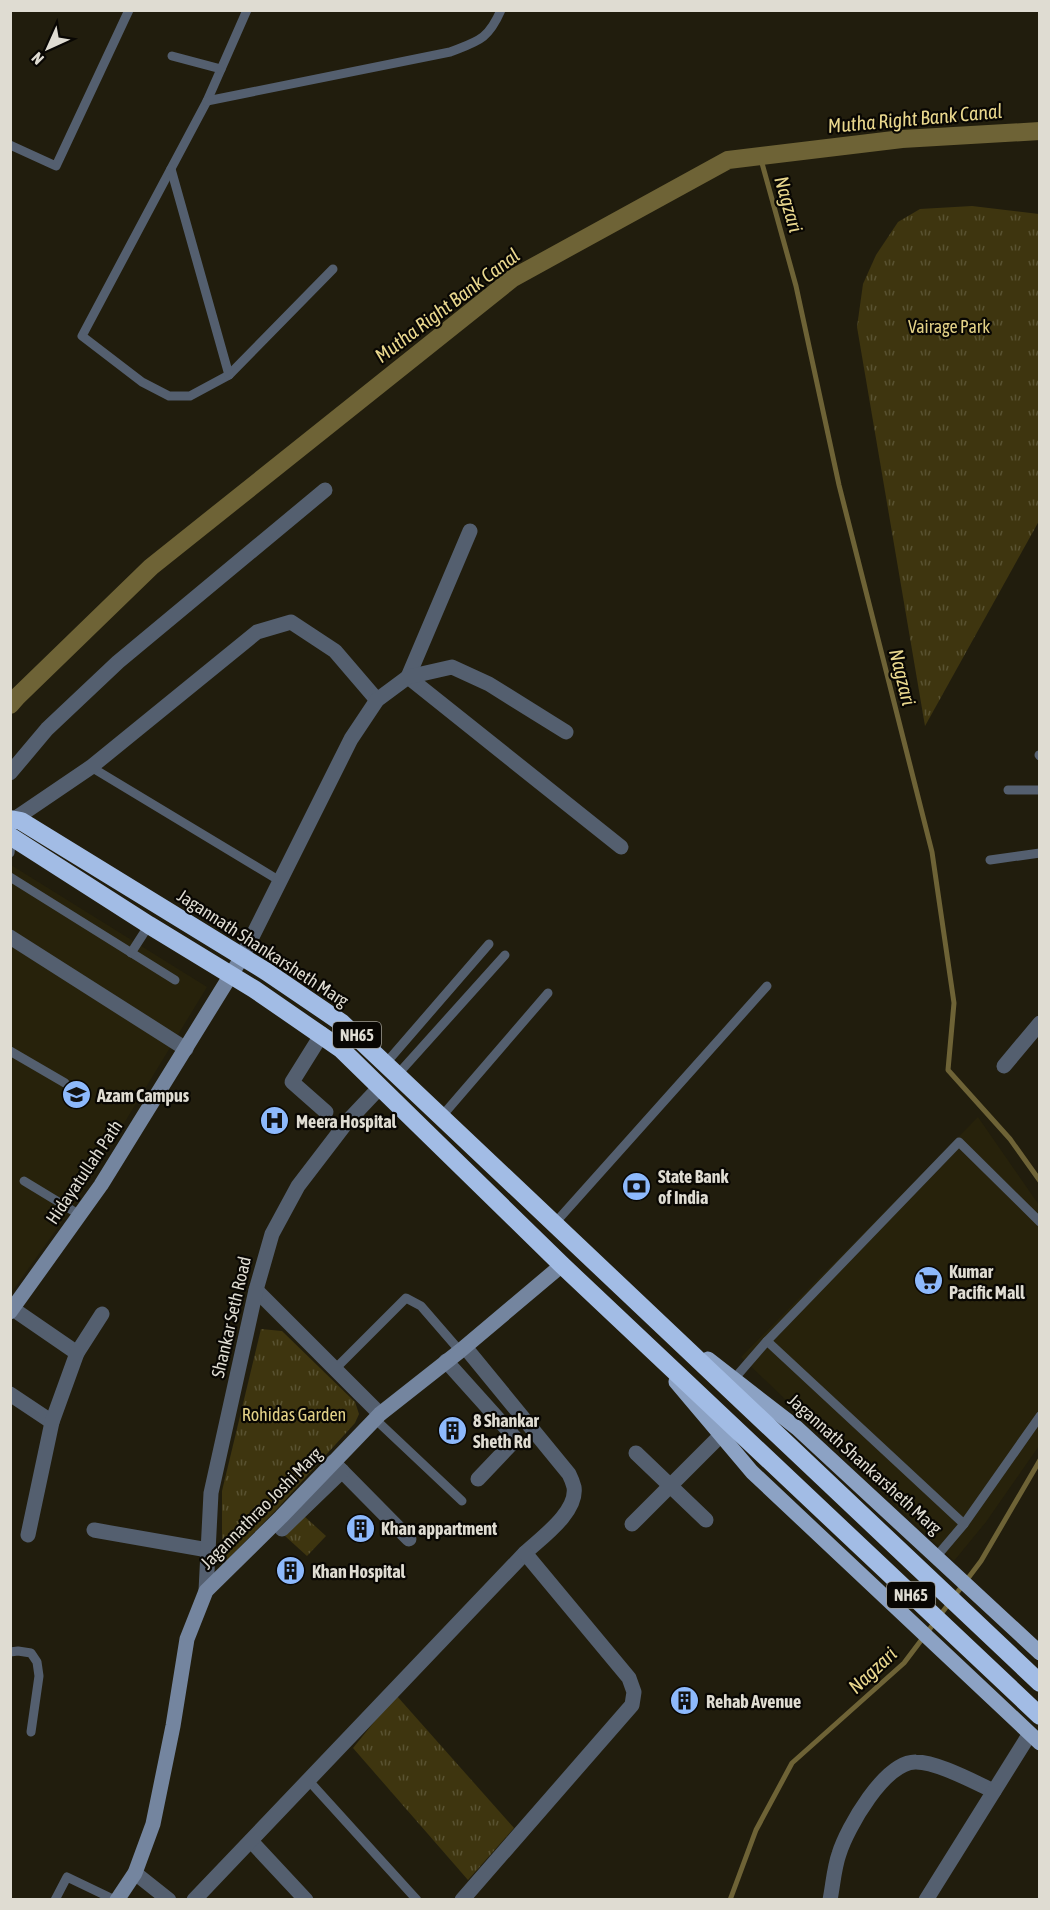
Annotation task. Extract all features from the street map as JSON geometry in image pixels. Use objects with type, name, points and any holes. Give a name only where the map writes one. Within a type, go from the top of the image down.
[{"type":"highway","name":"Jagannath Shankarsheth Marg","points":[[11,833],[21,821],[242,957],[342,1023],[1040,1683]]},
{"type":"highway","name":"NH65","points":[[11,833],[149,925],[231,975],[325,1037],[380,1087],[562,1265],[1040,1716]]},
{"type":"highway","points":[[325,1037],[342,1023]]},
{"type":"main road","name":"Jagannath Shankarsheth Marg","points":[[653,1317],[797,1428],[1040,1653]]},
{"type":"main road","points":[[636,1335],[752,1472],[1034,1739]]},
{"type":"street","points":[[10,773],[47,729],[118,662],[325,489]]},
{"type":"street","points":[[408,677],[470,531]]},
{"type":"street","points":[[11,833],[257,632],[291,622],[335,651],[377,700]]},
{"type":"street","points":[[242,957],[351,739],[377,700],[408,677],[452,667],[489,684],[566,732]]},
{"type":"street","points":[[408,677],[621,847]]},
{"type":"street","points":[[10,937],[186,1048]]},
{"type":"street","name":"Hidayatullah Path","points":[[12,1311],[101,1185],[242,957]]},
{"type":"street","points":[[1004,1066],[1040,1023]]},
{"type":"street","points":[[325,1037],[292,1082],[326,1112]]},
{"type":"street","name":"Shankar Seth Road","points":[[206,1591],[211,1493],[256,1290],[272,1234],[298,1186],[347,1122],[380,1087]]},
{"type":"street","name":"Jagannathrao Joshi Marg","points":[[116,1899],[135,1873],[153,1824],[187,1639],[206,1591],[281,1517],[338,1466],[377,1416],[463,1349],[562,1265]]},
{"type":"street","points":[[256,1290],[335,1369],[377,1416]]},
{"type":"street","points":[[12,1311],[77,1353]]},
{"type":"street","points":[[28,1535],[52,1422],[77,1353],[102,1314]]},
{"type":"street","points":[[194,1899],[525,1553],[564,1516],[572,1505],[574,1489],[569,1474],[463,1349]]},
{"type":"street","points":[[446,1361],[516,1439],[478,1479]]},
{"type":"street","points":[[10,1394],[52,1422]]},
{"type":"street","points":[[632,1524],[721,1435]]},
{"type":"street","points":[[636,1453],[706,1520]]},
{"type":"street","points":[[282,1529],[338,1466],[409,1539]]},
{"type":"street","points":[[94,1530],[208,1550]]},
{"type":"street","points":[[462,1899],[632,1705],[634,1692],[629,1678],[525,1553]]},
{"type":"street","points":[[926,1899],[994,1791],[1034,1739]]},
{"type":"street","points":[[830,1899],[839,1854],[855,1819],[889,1775],[903,1765],[915,1762],[932,1765],[994,1791]]},
{"type":"street","points":[[251,1841],[306,1899]]},
{"type":"street","points":[[135,1873],[169,1899]]},
{"type":"lane","points":[[10,145],[56,166],[129,10]]},
{"type":"lane","points":[[247,10],[207,100],[82,336],[142,382],[169,396],[190,396],[229,375],[333,269]]},
{"type":"lane","points":[[207,100],[450,52],[482,40],[497,21],[501,10]]},
{"type":"lane","points":[[172,56],[221,69]]},
{"type":"lane","points":[[171,169],[229,375]]},
{"type":"lane","points":[[91,767],[280,881]]},
{"type":"lane","points":[[1008,790],[1040,790]]},
{"type":"lane","points":[[990,860],[1040,853]]},
{"type":"lane","points":[[10,877],[176,980]]},
{"type":"lane","points":[[131,953],[149,925]]},
{"type":"lane","points":[[392,1068],[489,944]]},
{"type":"lane","points":[[392,1068],[505,955]]},
{"type":"lane","points":[[555,1223],[766,986]]},
{"type":"lane","points":[[442,1116],[548,993]]},
{"type":"lane","points":[[10,1051],[65,1083]]},
{"type":"lane","points":[[734,1379],[766,1341],[959,1142],[1040,1222]]},
{"type":"lane","points":[[24,1181],[80,1215]]},
{"type":"lane","points":[[335,1369],[406,1298],[421,1306],[463,1349]]},
{"type":"lane","points":[[766,1341],[964,1524]]},
{"type":"lane","points":[[377,1416],[462,1501]]},
{"type":"lane","points":[[936,1557],[964,1524],[1040,1416]]},
{"type":"lane","points":[[10,1652],[18,1650],[31,1653],[37,1662],[39,1676],[31,1732]]},
{"type":"lane","points":[[309,1781],[417,1899]]},
{"type":"lane","points":[[55,1899],[67,1877],[116,1899]]},
{"type":"shaded area","name":"Azam Campus","points":[[11,865],[207,987],[76,1202],[11,1293]]},
{"type":"shaded area","name":"Kumar Pacific Mall","points":[[978,1117],[1039,1205],[1039,1446],[986,1522],[954,1561],[741,1357]]},
{"type":"green space","name":"Vairage Park","points":[[972,206],[1039,214],[1039,521],[925,726],[857,327],[863,284],[876,255],[898,222],[920,209]]},
{"type":"green space","name":"Rohidas Garden","points":[[261,1329],[282,1331],[355,1402],[359,1414],[355,1423],[276,1510],[222,1565],[222,1491]]},
{"type":"green space","points":[[304,1516],[326,1536],[307,1556],[285,1536]]},
{"type":"green space","points":[[396,1695],[514,1828],[468,1880],[353,1748]]},
{"type":"waterway","name":"Mutha Right Bank Canal","points":[[10,705],[151,567],[513,278],[728,160],[902,139],[1040,131]]},
{"type":"waterway","name":"Nagzari","points":[[760,156],[796,286],[839,485],[932,852],[954,1003],[948,1070],[1010,1139],[1040,1181]]},
{"type":"waterway","name":"Nagzari","points":[[730,1900],[756,1830],[792,1763],[904,1663],[981,1561],[1040,1460]]},
{"type":"place","name":"Azam Campus","points":[[76,1095]]},
{"type":"place","name":"Meera Hospital","points":[[275,1121]]},
{"type":"place","name":"State Bank of India","points":[[637,1186]]},
{"type":"place","name":"Kumar Pacific Mall","points":[[928,1281]]},
{"type":"place","name":"8 Shankar Sheth Rd","points":[[452,1430]]},
{"type":"place","name":"Khan appartment","points":[[360,1528]]},
{"type":"place","name":"Khan Hospital","points":[[291,1571]]},
{"type":"place","name":"Rehab Avenue","points":[[685,1701]]}]
